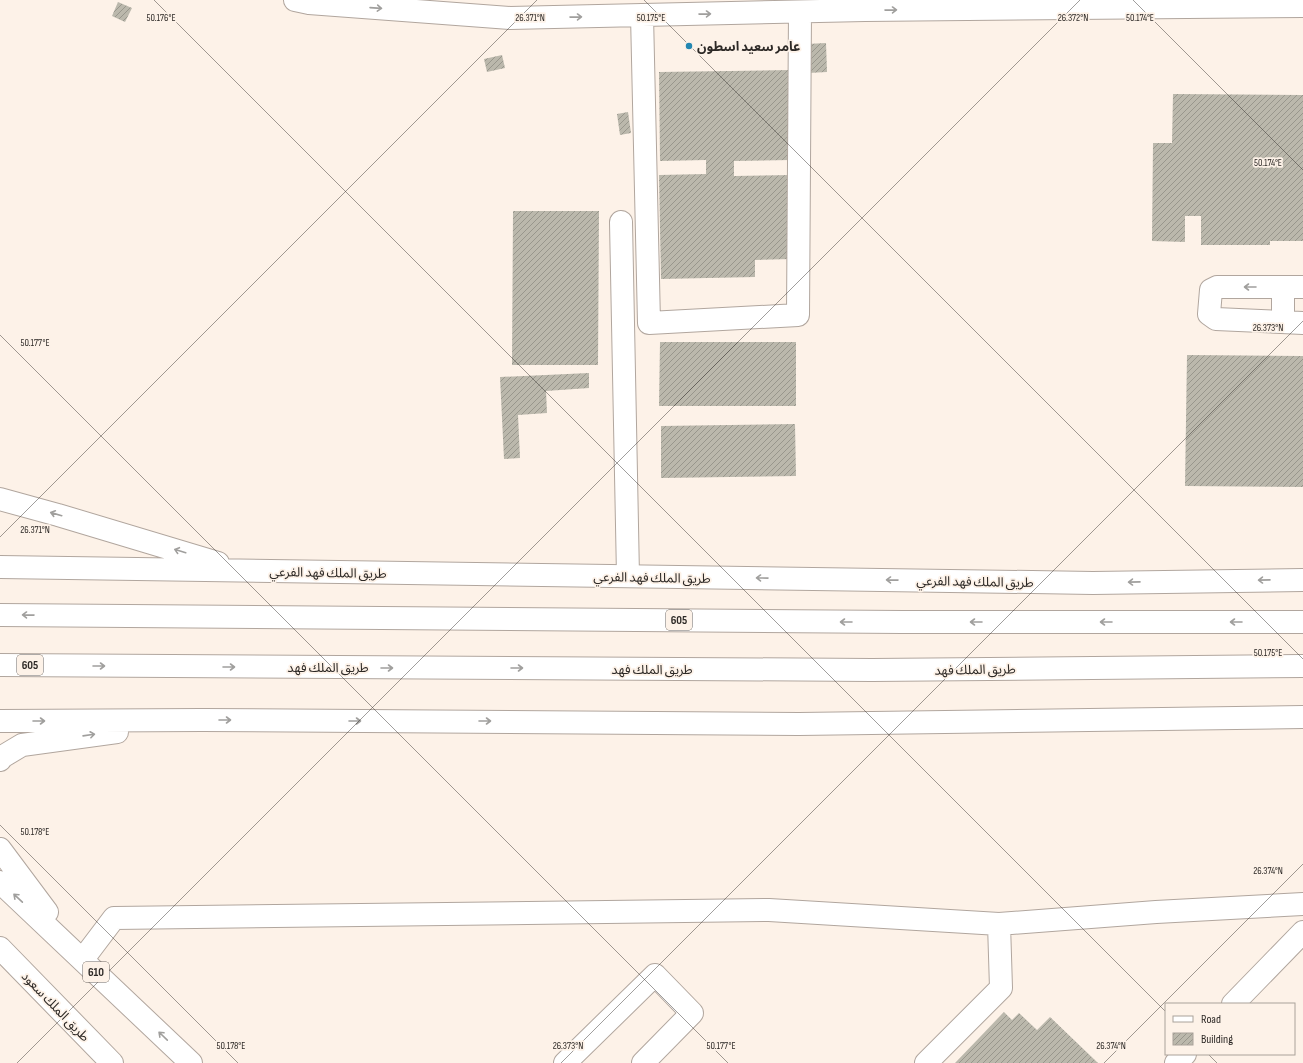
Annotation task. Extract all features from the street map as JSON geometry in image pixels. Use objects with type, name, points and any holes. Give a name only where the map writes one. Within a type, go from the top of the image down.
[{"type":"main road","points":[[295,0],[309,3],[510,18],[642,15],[865,5],[1303,6]]},
{"type":"main road","points":[[642,15],[649,323],[798,315],[812,8]]},
{"type":"main road","points":[[621,222],[628,576]]},
{"type":"main road","points":[[1217,287],[1293,287],[1293,323],[1216,319],[1209,314],[1211,290],[1217,287]]},
{"type":"main road","points":[[0,499],[244,571]]},
{"type":"main road","name":"طريق الملك فهد الفرعي","points":[[0,567],[1093,583],[1303,580]]},
{"type":"main road","name":"605","points":[[0,615],[894,622],[1303,622]]},
{"type":"main road","name":"طريق الملك فهد","points":[[0,665],[864,670],[1303,666]]},
{"type":"main road","points":[[0,721],[202,720],[800,724],[1303,717]]},
{"type":"main road","points":[[0,760],[2,757],[22,745],[202,720]]},
{"type":"main road","points":[[0,849],[83,959],[114,918],[769,910],[999,924],[1156,912],[1303,904]]},
{"type":"main road","name":"610","points":[[0,882],[83,959],[191,1063]]},
{"type":"main road","points":[[926,1063],[1002,988],[999,924]]},
{"type":"main road","points":[[1234,1003],[1303,932]]},
{"type":"main road","name":"طريق الملك سعود","points":[[0,948],[112,1063]]},
{"type":"main road","points":[[565,1063],[655,975],[692,1013],[643,1063]]},
{"type":"main road","points":[[1176,1063],[1184,1055]]},
{"type":"building","points":[[118,2],[132,8],[125,22],[112,16]]},
{"type":"building","points":[[826,43],[827,72],[808,73],[807,44]]},
{"type":"building","points":[[502,55],[505,68],[487,72],[484,59]]},
{"type":"building","points":[[790,70],[791,160],[734,161],[734,176],[791,175],[792,259],[755,260],[755,277],[661,279],[659,175],[706,174],[706,160],[660,161],[659,72]]},
{"type":"building","points":[[1173,94],[1303,95],[1303,241],[1270,241],[1270,245],[1201,245],[1201,216],[1185,216],[1185,242],[1152,241],[1153,143],[1172,143]]},
{"type":"building","points":[[628,112],[631,133],[620,135],[617,114]]},
{"type":"building","points":[[513,211],[599,211],[598,365],[512,365]]},
{"type":"building","points":[[660,342],[796,342],[796,406],[659,406]]},
{"type":"building","points":[[1187,355],[1303,356],[1303,487],[1185,486]]},
{"type":"building","points":[[589,373],[589,388],[546,391],[547,413],[518,415],[520,458],[504,459],[500,377]]},
{"type":"building","points":[[795,424],[796,476],[661,478],[661,426]]},
{"type":"building","points":[[1004,1012],[1012,1020],[1019,1013],[1037,1030],[1050,1017],[1098,1063],[955,1063]]},
{"type":"place","name":"عامر سعيد اسطون","points":[[689,46]]}]
